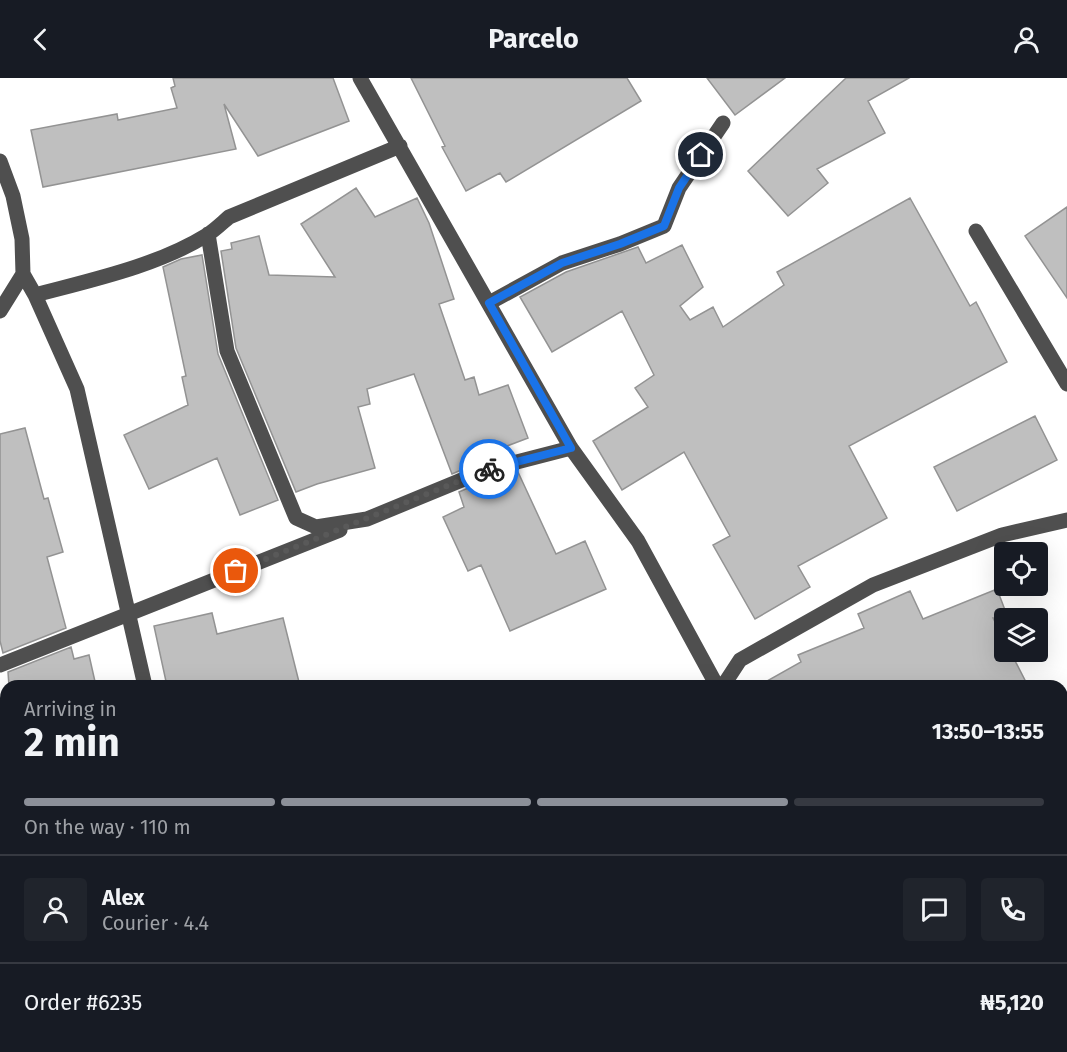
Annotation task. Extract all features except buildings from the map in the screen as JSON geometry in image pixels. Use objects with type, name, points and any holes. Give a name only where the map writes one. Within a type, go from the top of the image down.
[{"type":"street","points":[[360,78],[571,448],[638,541],[714,680]]},
{"type":"street","points":[[489,303],[562,263],[620,244],[664,226],[679,188],[723,123]]},
{"type":"street","points":[[35,295],[112,274],[175,251],[208,234],[229,217],[400,146]]},
{"type":"street","points":[[0,161],[13,196],[22,239],[23,274],[35,295],[76,389],[144,680]]},
{"type":"street","points":[[976,231],[1067,384]]},
{"type":"street","points":[[208,234],[227,351],[296,518],[316,527],[367,519]]},
{"type":"street","points":[[0,311],[23,274]]},
{"type":"street","points":[[0,665],[486,470],[571,448]]},
{"type":"street","points":[[727,680],[740,660],[873,585],[1002,535],[1067,520]]},
{"type":"way so far","points":[[236,571],[489,469]]},
{"type":"route","points":[[489,469],[571,448],[489,303],[562,263],[620,244],[664,226],[679,188],[701,155]]}]
